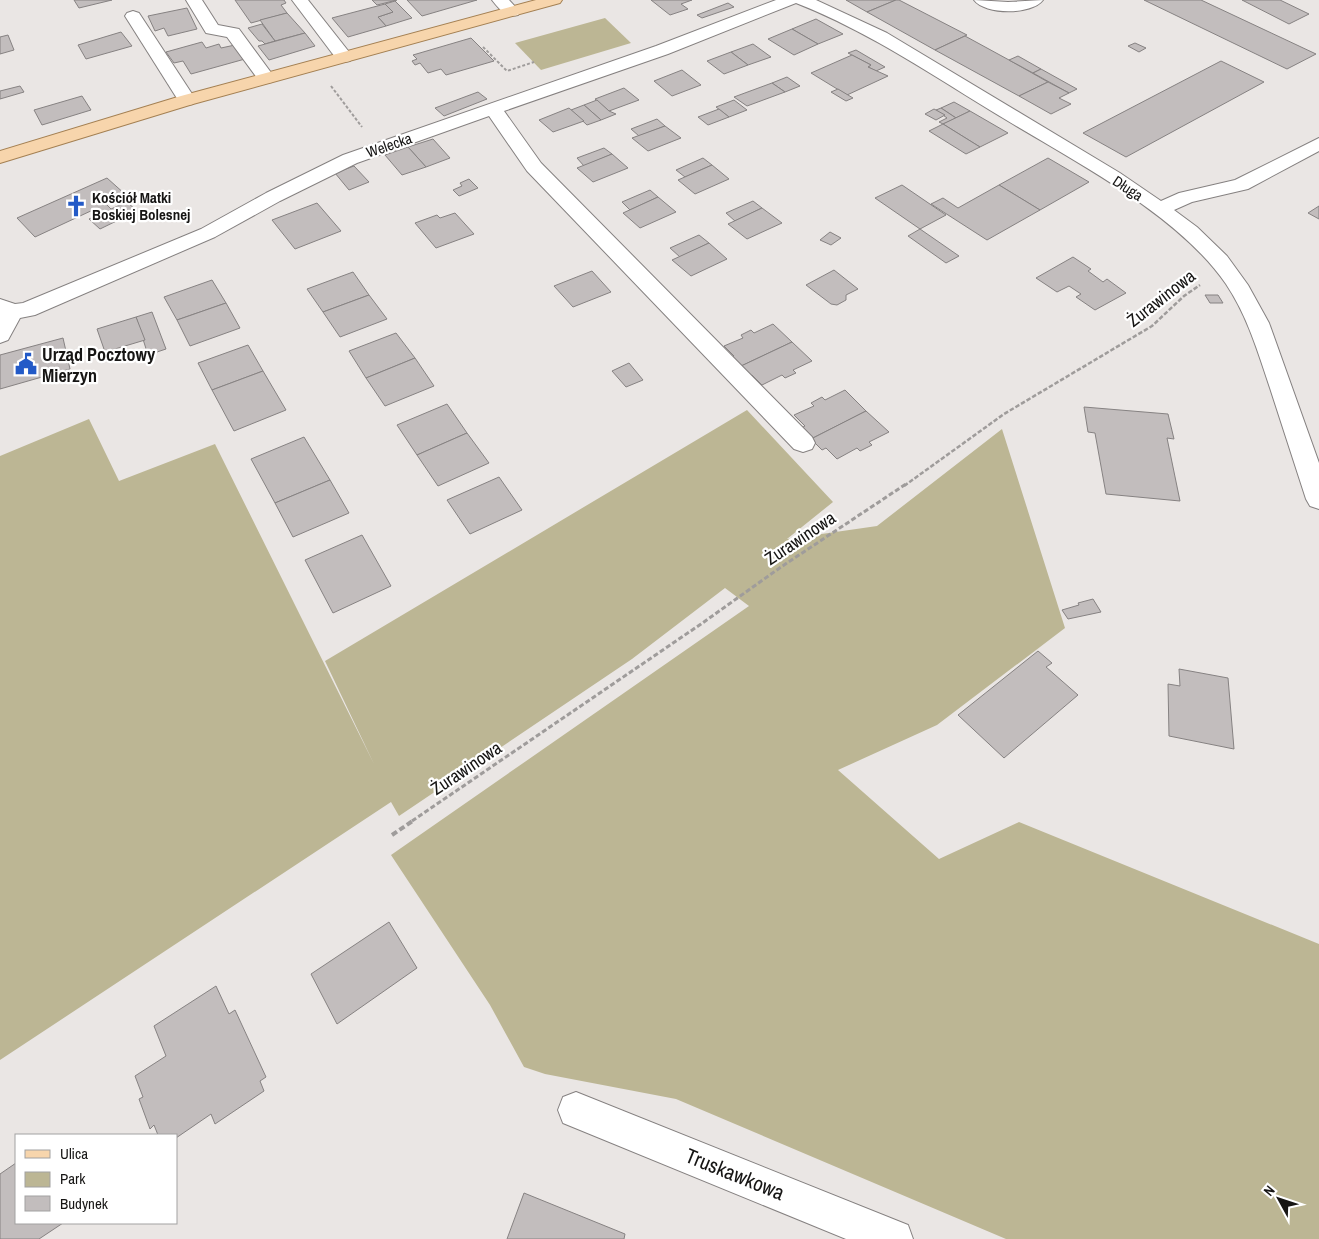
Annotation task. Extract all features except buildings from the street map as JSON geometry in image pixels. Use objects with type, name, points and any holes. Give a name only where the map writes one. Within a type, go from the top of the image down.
[{"type":"main road","points":[[0,157],[187,100],[344,57],[506,6],[554,0]]},
{"type":"street","points":[[194,0],[212,29],[233,33],[266,78]]},
{"type":"street","points":[[300,0],[344,57]]},
{"type":"street","name":"Welecka","points":[[6,309],[27,310],[208,233],[273,197],[350,159],[653,53],[790,0]]},
{"type":"street","name":"Długa","points":[[801,0],[836,14],[890,43],[1085,161],[1159,209],[1197,239],[1225,268],[1253,310],[1315,475],[1319,499]]},
{"type":"street","points":[[982,0],[990,4],[1017,8],[1035,0]]},
{"type":"street","points":[[133,16],[187,100]]},
{"type":"street","points":[[494,110],[534,167],[802,443]]},
{"type":"street","points":[[1159,209],[1186,197],[1241,185],[1319,144]]},
{"type":"street","points":[[0,335],[6,309]]},
{"type":"street","name":"Truskawkowa","points":[[576,1110],[894,1239]]},
{"type":"path","points":[[480,44],[507,71],[534,62]]},
{"type":"path","points":[[327,82],[379,148]]},
{"type":"path","name":"Żurawinowa","points":[[392,835],[693,630],[781,567],[894,493],[1004,414],[1152,326],[1184,296],[1225,268]]},
{"type":"green space","points":[[605,18],[631,43],[541,70],[515,43]]},
{"type":"green space","points":[[747,410],[833,502],[787,539],[877,526],[1002,429],[1065,628],[937,725],[838,770],[939,859],[1019,822],[1319,944],[1319,1239],[1006,1239],[676,1099],[545,1074],[524,1067],[490,1005],[391,855],[749,606],[725,588],[632,659],[399,816],[391,802],[0,1060],[0,456],[89,419],[119,481],[215,444],[374,764],[325,661]]},
{"type":"place","name":"Kościół Matki Boskiej Bolesnej","points":[[76,206]]},
{"type":"place","name":"Urząd Pocztowy Mierzyn","points":[[26,364]]}]
